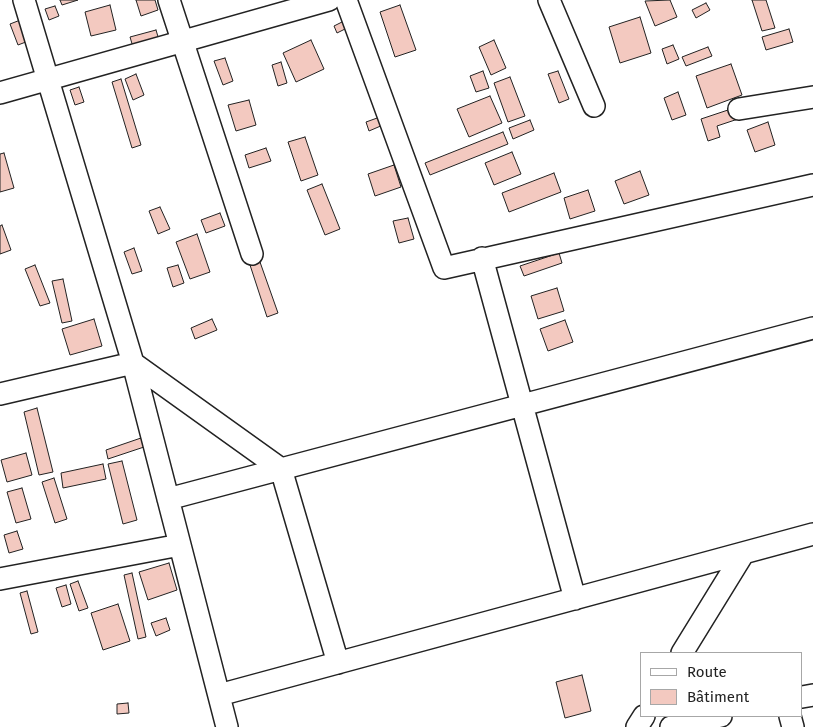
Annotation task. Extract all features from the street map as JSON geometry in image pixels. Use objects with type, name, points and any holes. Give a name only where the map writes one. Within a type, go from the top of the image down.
[{"type":"street","points":[[24,0],[133,363],[227,727]]},
{"type":"street","points":[[169,0],[181,42],[252,254]]},
{"type":"street","points":[[0,93],[329,0]]},
{"type":"street","points":[[346,0],[444,268],[813,184]]},
{"type":"street","points":[[549,0],[594,106]]},
{"type":"street","points":[[739,109],[813,97]]},
{"type":"street","points":[[482,258],[575,599]]},
{"type":"street","points":[[168,499],[813,328]]},
{"type":"street","points":[[0,394],[133,363],[281,469],[338,663]]},
{"type":"street","points":[[219,695],[813,534]]},
{"type":"street","points":[[0,578],[180,545]]},
{"type":"street","points":[[683,652],[742,554]]},
{"type":"street","points":[[671,727],[716,717]]},
{"type":"building","points":[[60,0],[78,0],[62,5]]},
{"type":"building","points":[[136,0],[155,0],[158,10],[141,16]]},
{"type":"building","points":[[670,0],[677,17],[655,26],[645,1]]},
{"type":"building","points":[[752,0],[766,0],[775,28],[762,31]]},
{"type":"building","points":[[706,3],[710,10],[696,18],[692,10]]},
{"type":"building","points":[[110,5],[116,30],[91,36],[85,12]]},
{"type":"building","points":[[400,5],[416,50],[395,57],[380,12]]},
{"type":"building","points":[[55,6],[59,16],[49,20],[45,9]]},
{"type":"building","points":[[640,17],[651,53],[620,63],[609,27]]},
{"type":"building","points":[[350,18],[353,25],[337,33],[334,26]]},
{"type":"building","points":[[23,19],[31,40],[18,45],[10,24]]},
{"type":"building","points":[[789,29],[793,42],[766,50],[762,37]]},
{"type":"building","points":[[156,30],[159,40],[133,47],[130,37]]},
{"type":"building","points":[[311,40],[324,69],[296,82],[283,53]]},
{"type":"building","points":[[494,40],[506,68],[491,75],[479,47]]},
{"type":"building","points":[[673,45],[679,59],[667,64],[662,49]]},
{"type":"building","points":[[708,47],[712,56],[686,66],[682,57]]},
{"type":"building","points":[[225,58],[233,81],[223,85],[214,61]]},
{"type":"building","points":[[281,62],[287,83],[278,86],[272,65]]},
{"type":"building","points":[[731,64],[742,95],[707,108],[696,76]]},
{"type":"building","points":[[483,71],[489,88],[476,92],[470,76]]},
{"type":"building","points":[[558,71],[569,99],[559,103],[548,74]]},
{"type":"building","points":[[136,74],[144,95],[133,100],[125,79]]},
{"type":"building","points":[[510,77],[525,116],[508,122],[494,83]]},
{"type":"building","points":[[121,79],[141,145],[132,148],[112,82]]},
{"type":"building","points":[[79,87],[84,102],[75,105],[70,90]]},
{"type":"building","points":[[678,92],[686,115],[672,120],[664,98]]},
{"type":"building","points":[[490,96],[502,123],[469,137],[457,109]]},
{"type":"building","points":[[249,100],[256,125],[236,131],[228,105]]},
{"type":"building","points":[[737,107],[741,118],[717,126],[720,137],[708,141],[701,119]]},
{"type":"building","points":[[380,117],[383,125],[369,131],[366,122]]},
{"type":"building","points":[[530,120],[534,130],[513,139],[509,128]]},
{"type":"building","points":[[768,122],[775,145],[755,152],[747,130]]},
{"type":"building","points":[[503,132],[508,144],[430,175],[425,163]]},
{"type":"building","points":[[305,137],[318,175],[301,181],[288,142]]},
{"type":"building","points":[[266,148],[271,161],[249,168],[245,155]]},
{"type":"building","points":[[512,152],[521,174],[494,185],[485,163]]},
{"type":"building","points":[[4,153],[14,188],[0,192],[0,154]]},
{"type":"building","points":[[394,165],[401,187],[375,196],[368,174]]},
{"type":"building","points":[[640,171],[649,195],[624,204],[615,181]]},
{"type":"building","points":[[554,173],[561,192],[509,212],[502,193]]},
{"type":"building","points":[[322,184],[340,229],[325,235],[307,190]]},
{"type":"building","points":[[588,190],[595,211],[570,219],[564,198]]},
{"type":"building","points":[[160,207],[170,229],[158,234],[149,211]]},
{"type":"building","points":[[220,213],[225,226],[206,233],[201,220]]},
{"type":"building","points":[[408,218],[414,239],[399,243],[393,221]]},
{"type":"building","points":[[2,225],[11,250],[0,254],[0,226]]},
{"type":"building","points":[[197,234],[210,272],[190,279],[176,242]]},
{"type":"building","points":[[134,248],[142,271],[132,274],[124,252]]},
{"type":"building","points":[[559,253],[562,263],[524,276],[520,266]]},
{"type":"building","points":[[260,262],[278,313],[267,317],[250,265]]},
{"type":"building","points":[[35,265],[50,303],[40,306],[25,269]]},
{"type":"building","points":[[178,265],[184,283],[173,287],[167,268]]},
{"type":"building","points":[[63,279],[72,321],[62,323],[52,281]]},
{"type":"building","points":[[557,288],[564,311],[538,319],[531,296]]},
{"type":"building","points":[[94,319],[102,346],[70,355],[62,329]]},
{"type":"building","points":[[212,319],[217,330],[195,339],[191,328]]},
{"type":"building","points":[[565,320],[573,342],[548,351],[540,329]]},
{"type":"building","points":[[37,408],[53,472],[39,475],[24,412]]},
{"type":"building","points":[[141,438],[144,447],[108,459],[106,450]]},
{"type":"building","points":[[26,453],[32,475],[7,482],[1,460]]},
{"type":"building","points":[[122,461],[137,520],[123,524],[108,464]]},
{"type":"building","points":[[103,464],[106,479],[63,488],[61,473]]},
{"type":"building","points":[[54,478],[67,519],[55,523],[42,482]]},
{"type":"building","points":[[22,488],[31,519],[16,523],[7,492]]},
{"type":"building","points":[[17,531],[23,549],[9,553],[4,535]]},
{"type":"building","points":[[169,563],[177,590],[148,600],[139,572]]},
{"type":"building","points":[[132,573],[146,637],[138,639],[124,575]]},
{"type":"building","points":[[78,581],[88,608],[79,611],[70,584]]},
{"type":"building","points":[[66,585],[71,604],[62,607],[56,588]]},
{"type":"building","points":[[27,591],[38,632],[31,634],[20,593]]},
{"type":"building","points":[[118,604],[130,641],[103,650],[91,613]]},
{"type":"building","points":[[166,618],[170,630],[156,636],[151,623]]},
{"type":"building","points":[[582,675],[591,711],[565,718],[556,682]]},
{"type":"building","points":[[128,703],[129,713],[117,714],[117,704]]}]
